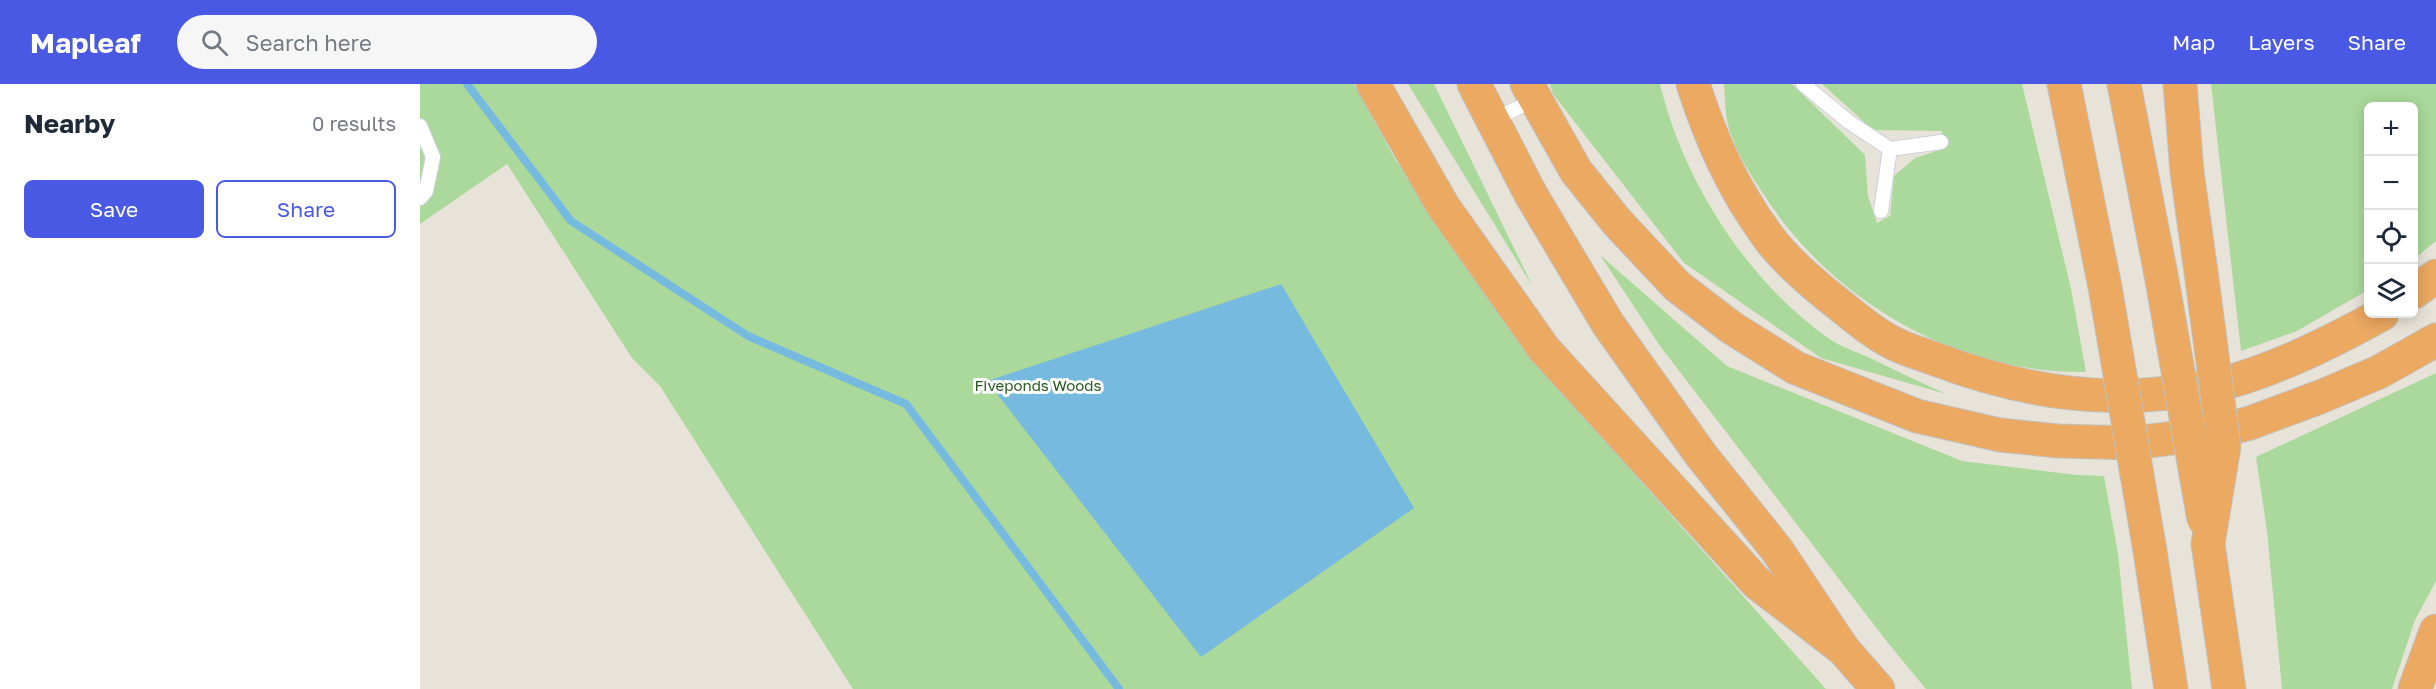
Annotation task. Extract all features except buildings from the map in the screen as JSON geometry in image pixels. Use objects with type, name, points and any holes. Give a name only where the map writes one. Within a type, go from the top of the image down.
[{"type":"highway","points":[[1373,84],[1443,206],[1544,349],[1756,583],[1843,649]]},
{"type":"highway","points":[[1474,84],[1530,193],[1608,324],[1701,455],[1777,550],[1843,649],[1878,689]]},
{"type":"highway","points":[[1693,84],[1709,133],[1724,165],[1767,236],[1807,278],[1851,314],[1892,343],[1965,370],[2067,394],[2156,395],[2210,387],[2244,376],[2338,338],[2375,318]]},
{"type":"highway","points":[[2064,84],[2105,287],[2171,689]]},
{"type":"highway","points":[[2124,84],[2163,280],[2208,544],[2229,689]]},
{"type":"highway","points":[[2180,84],[2187,172],[2224,446],[2208,544]]},
{"type":"highway","points":[[1531,92],[1576,171],[1617,222],[1677,286],[1732,328],[1796,368],[1917,416],[2000,435],[2058,441],[2134,443],[2220,431],[2250,423],[2320,397],[2379,372],[2436,340]]},
{"type":"highway","points":[[2418,289],[2436,276]]},
{"type":"highway","points":[[2415,689],[2436,631]]},
{"type":"lane","points":[[1803,84],[1849,122],[1890,149],[1941,142]]},
{"type":"lane","points":[[1492,121],[1531,92]]},
{"type":"lane","points":[[420,126],[433,157],[426,190],[420,198]]},
{"type":"lane","points":[[1881,211],[1890,149]]},
{"type":"lane","points":[[2210,387],[2220,431]]},
{"type":"green space","name":"Fiveponds Woods","points":[[420,84],[1354,84],[1395,159],[1507,325],[1620,458],[1826,689],[853,689],[660,386],[632,358],[507,164],[420,224]]},
{"type":"green space","points":[[1408,84],[1434,84],[1533,287]]},
{"type":"green space","points":[[1550,84],[1660,84],[1671,121],[1702,193],[1746,260],[1772,290],[1801,317],[1831,340],[1946,394],[1821,358],[1684,263],[1553,94]]},
{"type":"green space","points":[[1724,84],[1792,84],[1865,155],[1868,196],[1877,223],[1890,216],[1894,176],[1915,158],[1942,149],[1942,131],[1873,130],[1822,84],[2022,84],[2071,289],[2086,372],[2039,369],[1992,360],[1947,346],[1904,325],[1864,300],[1827,270],[1794,236],[1760,190],[1731,134],[1726,115]]},
{"type":"green space","points":[[2211,84],[2436,84],[2436,241],[2418,256],[2418,102],[2364,102],[2364,292],[2297,331],[2241,351]]},
{"type":"green space","points":[[1600,255],[1727,366],[1962,461],[2077,475],[2104,476],[2118,554],[2132,689],[1926,689],[1888,643],[1660,346]]},
{"type":"green space","points":[[2436,373],[2436,581],[2415,620],[2392,689],[2282,689],[2267,531],[2256,457]]},
{"type":"water","points":[[1281,284],[1414,508],[1201,657],[987,381]]},
{"type":"waterway","points":[[467,84],[571,221],[748,336],[906,404],[1119,689]]}]
